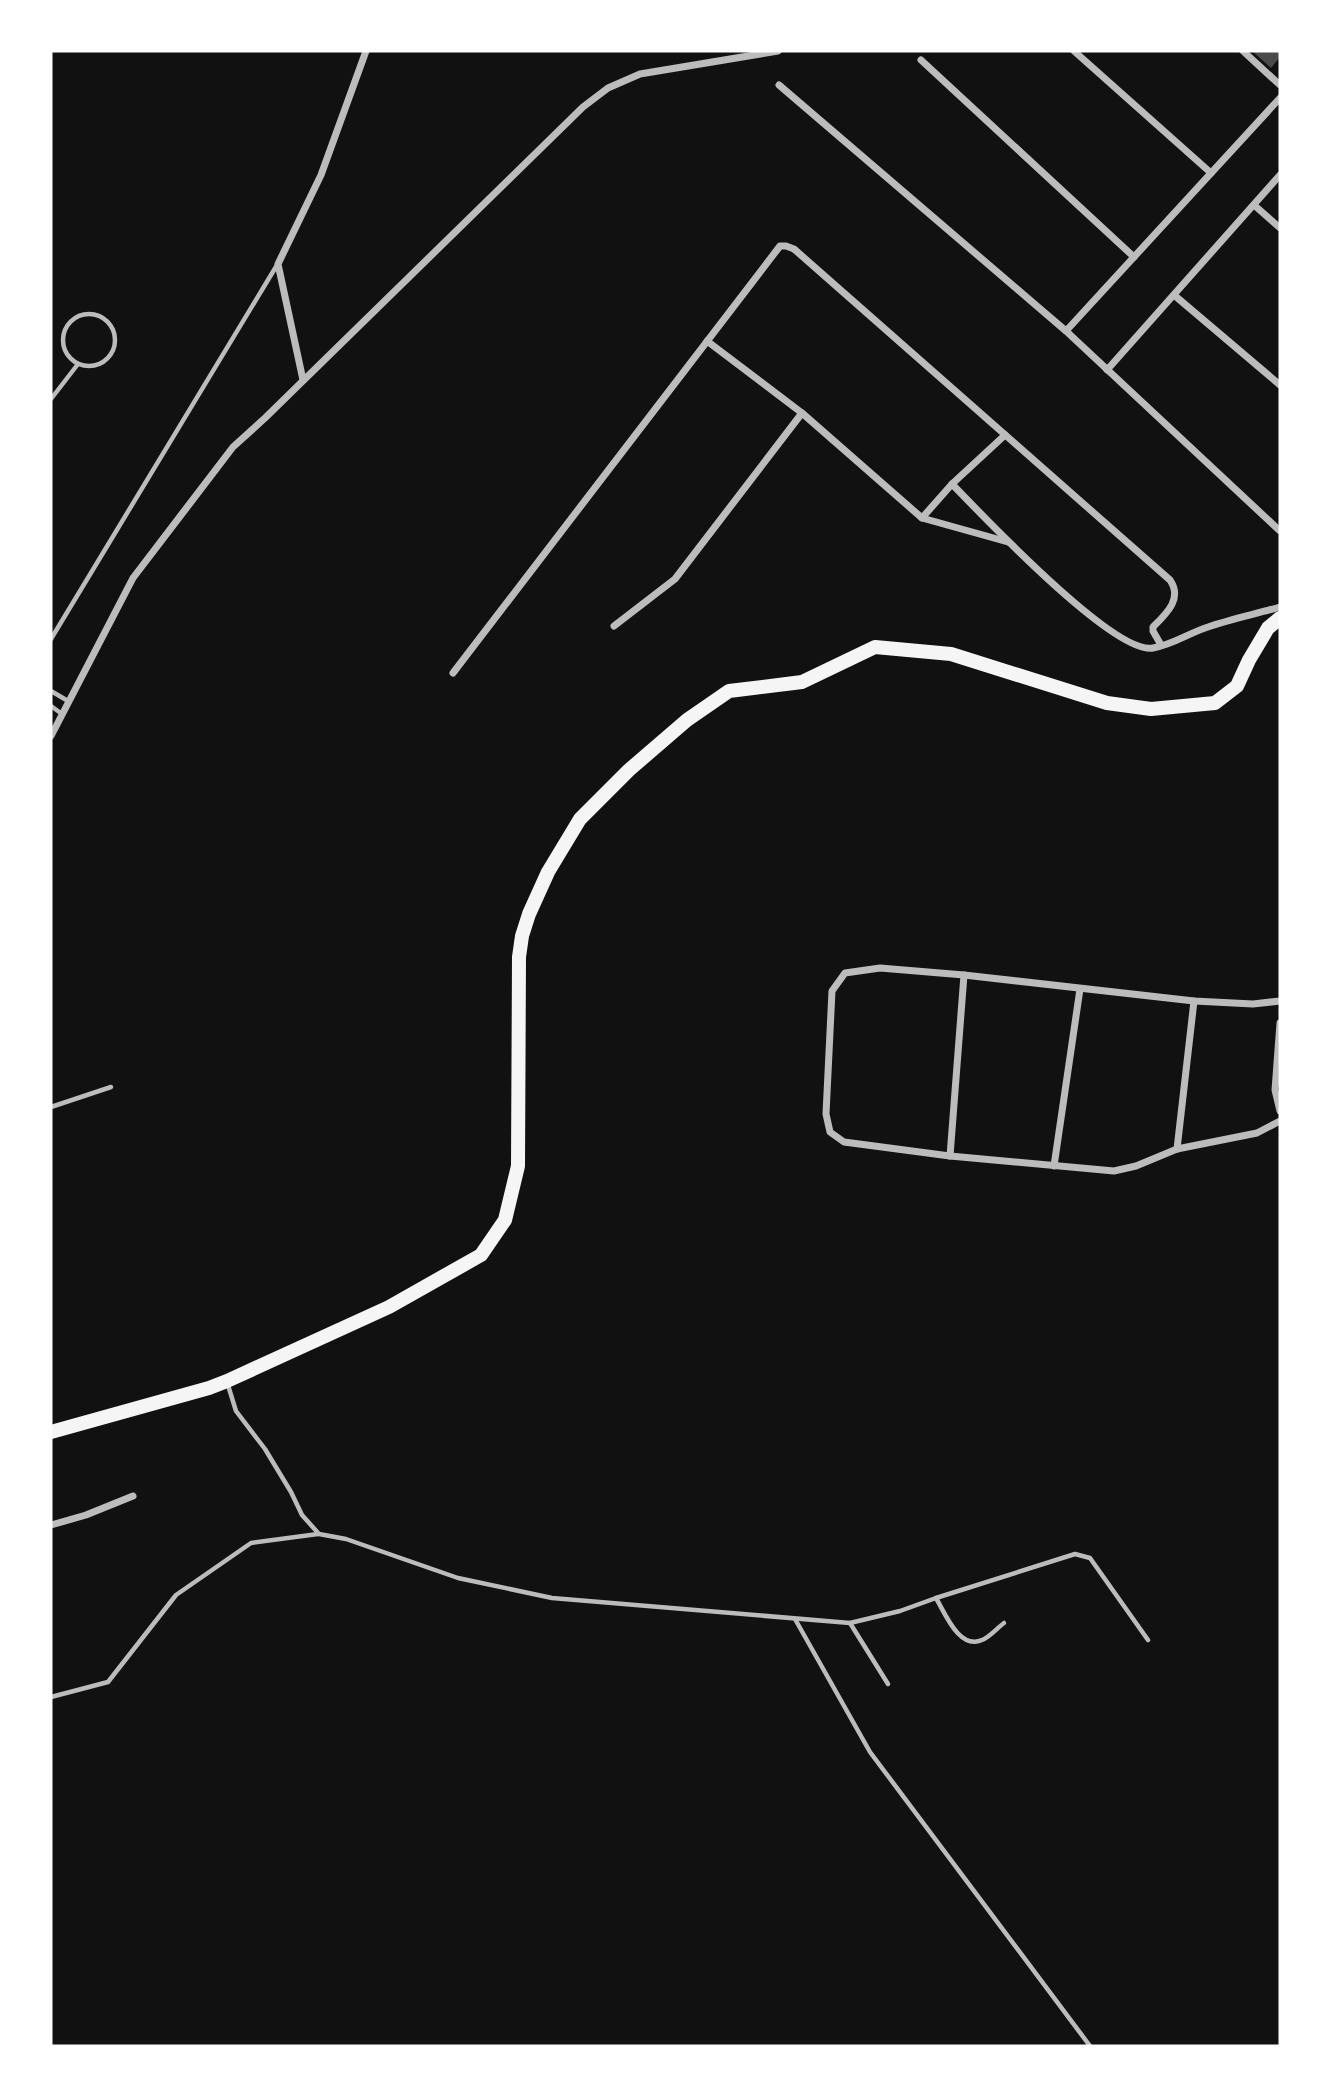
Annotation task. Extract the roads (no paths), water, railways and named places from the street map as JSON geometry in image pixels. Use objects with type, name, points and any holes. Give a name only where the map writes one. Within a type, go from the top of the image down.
[{"type":"main road","points":[[51,1432],[227,1381],[389,1307],[481,1255],[505,1220],[517,1166],[519,957],[529,914],[548,872],[580,819],[629,770],[687,720],[729,691],[802,682],[875,647],[951,653],[1107,703],[1151,709],[1215,703],[1237,685],[1268,628],[1280,618]]},
{"type":"street","points":[[303,380],[278,264],[321,175],[366,51]]},
{"type":"street","points":[[51,736],[133,578],[233,447],[583,107],[608,88],[640,74],[778,51]]},
{"type":"street","points":[[1074,51],[1211,173]]},
{"type":"street","points":[[1243,51],[1280,85]]},
{"type":"street","points":[[921,60],[1134,257]]},
{"type":"street","points":[[779,85],[1066,331],[1280,531]]},
{"type":"street","points":[[1066,331],[1280,98]]},
{"type":"street","points":[[1107,370],[1280,175]]},
{"type":"street","points":[[1254,205],[1280,228]]},
{"type":"street","points":[[453,673],[780,246],[794,249],[1170,580],[1174,586],[1174,603],[1153,627],[1161,645]]},
{"type":"street","points":[[1174,295],[1280,385]]},
{"type":"street","points":[[708,341],[802,412],[922,517],[1009,542]]},
{"type":"street","points":[[614,626],[675,579],[802,412]]},
{"type":"street","points":[[922,517],[952,484],[1004,435]]},
{"type":"street","points":[[952,484],[1009,542],[1095,620],[1136,645],[1150,649],[1185,638],[1206,627],[1280,607]]},
{"type":"street","points":[[1280,1001],[1253,1004],[1194,1001],[880,968],[845,974],[832,991],[827,1114],[831,1132],[844,1142],[950,1156],[1114,1171],[1136,1166],[1177,1149],[1257,1133],[1280,1122]]},
{"type":"street","points":[[950,1156],[964,975]]},
{"type":"street","points":[[1054,1167],[1080,989]]},
{"type":"street","points":[[1177,1149],[1194,1001]]},
{"type":"street","points":[[1280,1023],[1275,1090],[1280,1111]]},
{"type":"street","points":[[51,1525],[86,1515],[133,1496]]},
{"type":"lane","points":[[51,639],[278,264]]},
{"type":"lane","points":[[94,314],[102,317],[109,323],[115,339],[109,356],[95,365],[78,364],[66,352],[63,336],[66,328],[78,316],[94,314]]},
{"type":"lane","points":[[51,399],[78,364]]},
{"type":"lane","points":[[51,691],[68,701]]},
{"type":"lane","points":[[51,706],[62,714]]},
{"type":"lane","points":[[51,1107],[111,1087]]},
{"type":"lane","points":[[227,1381],[236,1411],[265,1449],[302,1515],[319,1534]]},
{"type":"lane","points":[[51,1697],[108,1682],[176,1595],[251,1543],[319,1534],[346,1539],[458,1578],[552,1598],[850,1623],[900,1611],[1074,1554],[1090,1558],[1148,1640]]},
{"type":"lane","points":[[936,1598],[957,1633],[965,1640],[983,1640],[1004,1623]]},
{"type":"lane","points":[[794,1618],[870,1752],[1090,2046]]},
{"type":"lane","points":[[850,1623],[888,1684]]}]
